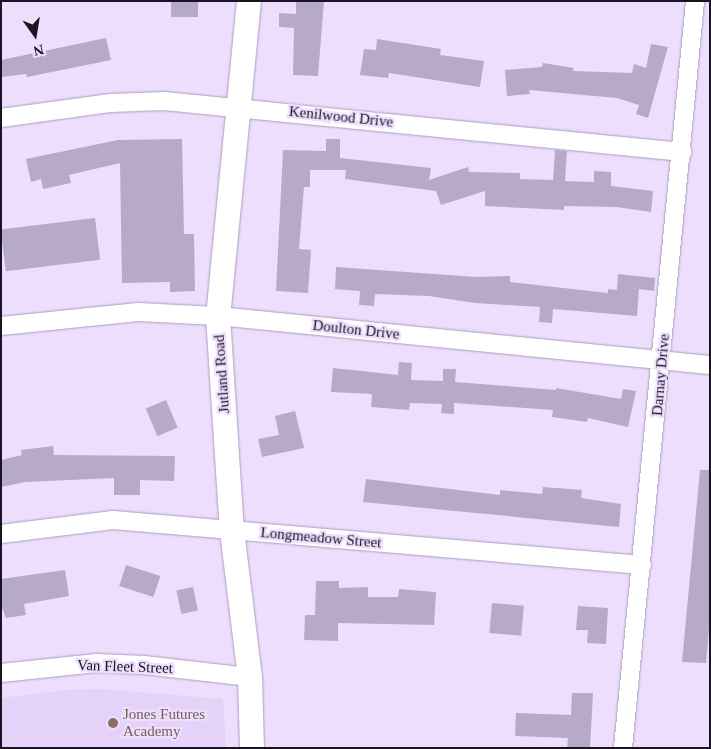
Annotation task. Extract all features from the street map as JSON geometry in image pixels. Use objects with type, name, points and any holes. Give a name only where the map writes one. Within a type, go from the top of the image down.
[{"type":"street","name":"Jutland Road","points":[[249,1],[236,107],[218,316],[232,531],[250,677],[252,748]]},
{"type":"street","name":"Darnay Drive","points":[[623,748],[662,360],[695,1]]},
{"type":"street","name":"Kenilwood Drive","points":[[1,118],[111,104],[164,101],[682,152]]},
{"type":"street","name":"Doulton Drive","points":[[1,326],[138,312],[218,316],[710,365]]},
{"type":"street","name":"Longmeadow Street","points":[[1,534],[113,520],[642,565]]},
{"type":"street","name":"Van Fleet Street","points":[[1,673],[96,663],[144,665],[250,677]]},
{"type":"shaded area","name":"Jones Futures Academy","points":[[103,689],[223,699],[226,748],[1,748],[1,698],[65,690]]},
{"type":"building","points":[[171,1],[198,1],[198,17],[171,17]]},
{"type":"building","points":[[296,1],[324,1],[318,76],[293,75],[294,28],[279,27],[279,13],[296,14]]},
{"type":"building","points":[[106,38],[111,60],[27,77],[26,74],[1,77],[1,60]]},
{"type":"building","points":[[377,39],[441,49],[440,55],[484,61],[480,87],[389,73],[388,78],[360,75],[364,49],[376,50]]},
{"type":"building","points":[[651,44],[668,47],[648,118],[636,114],[639,105],[617,98],[529,90],[530,94],[507,96],[505,70],[542,67],[543,63],[574,68],[573,71],[632,73],[634,64],[646,68]]},
{"type":"building","points":[[182,139],[184,234],[194,234],[195,291],[170,292],[170,282],[122,283],[120,163],[69,175],[71,183],[43,189],[41,179],[31,182],[26,159],[118,140]]},
{"type":"building","points":[[326,139],[340,139],[340,158],[431,168],[429,180],[468,167],[469,172],[520,173],[520,179],[553,180],[555,150],[567,151],[565,181],[594,182],[594,171],[611,172],[611,186],[653,191],[651,212],[616,207],[564,206],[564,210],[485,206],[485,191],[441,205],[436,191],[345,179],[346,170],[310,170],[310,187],[304,187],[299,249],[311,250],[308,293],[276,291],[283,150],[326,151]]},
{"type":"building","points":[[95,218],[100,260],[6,271],[1,230]]},
{"type":"building","points":[[336,267],[476,277],[510,276],[510,282],[608,293],[608,289],[617,290],[618,274],[655,278],[654,291],[639,289],[637,316],[553,309],[552,323],[539,322],[540,307],[475,303],[429,296],[375,294],[374,306],[359,305],[360,291],[335,289]]},
{"type":"building","points":[[399,362],[412,363],[411,380],[443,381],[443,369],[456,369],[455,382],[556,390],[556,388],[621,399],[623,389],[636,391],[628,427],[588,418],[587,422],[552,417],[553,410],[454,403],[454,414],[441,413],[442,404],[410,403],[409,410],[371,407],[372,394],[331,392],[333,368],[398,375]]},
{"type":"building","points":[[166,400],[178,428],[157,436],[146,409]]},
{"type":"building","points":[[295,411],[304,448],[262,457],[258,439],[279,435],[275,416]]},
{"type":"building","points":[[53,446],[54,455],[175,456],[174,481],[140,480],[140,495],[114,495],[114,478],[25,482],[1,487],[1,460],[22,455],[21,450]]},
{"type":"building","points":[[700,470],[710,470],[710,618],[706,663],[682,662]]},
{"type":"building","points":[[366,479],[500,495],[500,490],[542,494],[543,487],[582,490],[581,498],[621,504],[619,527],[363,502]]},
{"type":"building","points":[[126,565],[160,576],[153,597],[119,586]]},
{"type":"building","points":[[65,570],[69,596],[24,604],[26,615],[6,618],[1,605],[1,579]]},
{"type":"building","points":[[316,581],[339,581],[339,588],[368,587],[368,597],[398,597],[399,589],[436,592],[434,625],[338,623],[338,641],[304,640],[305,615],[315,615]]},
{"type":"building","points":[[193,587],[198,610],[181,614],[176,591]]},
{"type":"building","points":[[492,603],[524,606],[521,636],[489,633]]},
{"type":"building","points":[[578,606],[608,608],[606,644],[587,643],[588,630],[576,630]]},
{"type":"building","points":[[572,693],[593,693],[590,748],[567,748],[568,738],[515,736],[516,713],[571,715]]},
{"type":"place","name":"Jones Futures Academy","points":[[113,723]]}]
